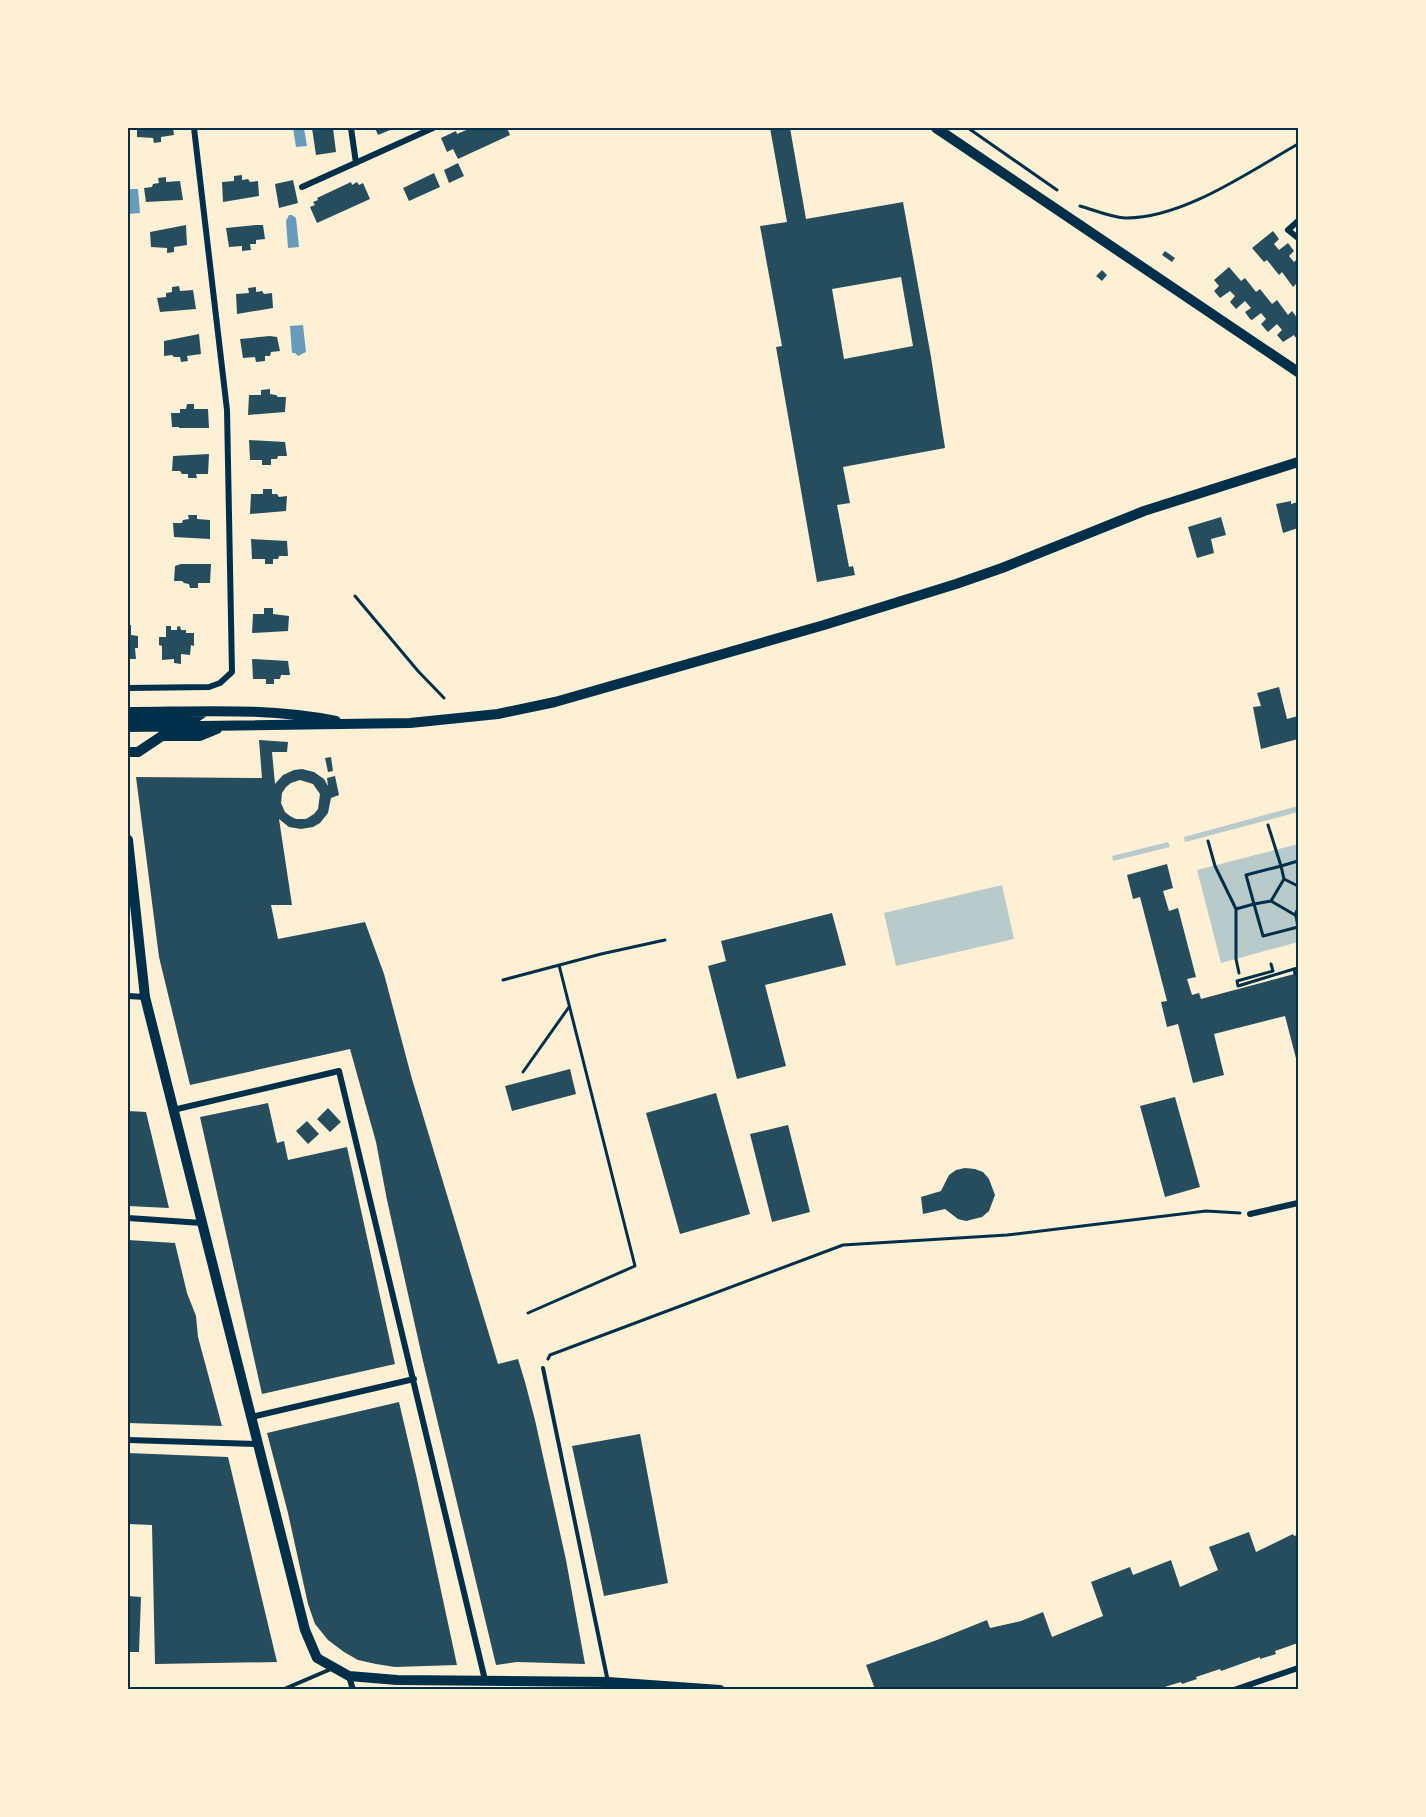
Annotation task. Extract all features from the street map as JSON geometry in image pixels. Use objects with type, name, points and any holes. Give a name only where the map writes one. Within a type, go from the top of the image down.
[{"type":"street","points":[[128,688],[209,687],[220,683],[232,672],[227,410],[194,128]]},
{"type":"street","points":[[351,128],[356,163]]},
{"type":"street","points":[[302,187],[433,128]]},
{"type":"street","points":[[936,128],[1299,372]]},
{"type":"street","points":[[1299,221],[1288,230],[1299,238]]},
{"type":"street","points":[[128,725],[319,726],[348,723],[410,723],[498,714],[606,688],[956,584],[1144,511],[1299,462]]},
{"type":"street","points":[[128,712],[279,712],[305,714],[348,723]]},
{"type":"street","points":[[128,725],[136,719],[194,719],[204,712]]},
{"type":"street","points":[[128,752],[138,752],[162,736],[200,736],[220,727]]},
{"type":"street","points":[[128,840],[145,998],[305,1630],[317,1658],[349,1676],[397,1680],[485,1680],[501,1685],[608,1682],[720,1689]]},
{"type":"street","points":[[128,996],[145,998]]},
{"type":"street","points":[[173,1110],[339,1071],[485,1680]]},
{"type":"street","points":[[1250,1214],[1299,1203]]},
{"type":"street","points":[[128,1218],[202,1223]]},
{"type":"street","points":[[250,1417],[414,1379]]},
{"type":"street","points":[[128,1440],[258,1444]]},
{"type":"street","points":[[1234,1689],[1299,1668]]},
{"type":"street","points":[[349,1676],[353,1689]]},
{"type":"lane","points":[[543,1368],[608,1682]]},
{"type":"lane","points":[[282,1689],[334,1667]]},
{"type":"path","points":[[968,128],[1061,193]]},
{"type":"path","points":[[1080,206],[1123,218],[1162,214],[1207,195],[1299,144]]},
{"type":"path","points":[[355,596],[418,671],[444,698]]},
{"type":"path","points":[[1268,825],[1284,879],[1271,901]]},
{"type":"path","points":[[1208,841],[1215,866],[1236,909],[1236,959],[1239,973]]},
{"type":"path","points":[[1299,861],[1246,874],[1263,936],[1298,927],[1295,915],[1299,908]]},
{"type":"path","points":[[1284,879],[1299,886]]},
{"type":"path","points":[[1236,909],[1271,901],[1295,915]]},
{"type":"path","points":[[503,980],[664,940]]},
{"type":"path","points":[[1271,964],[1273,971],[1237,981],[1239,986],[1299,968]]},
{"type":"path","points":[[528,1313],[635,1266],[559,965]]},
{"type":"path","points":[[1294,969],[1295,974]]},
{"type":"path","points":[[523,1072],[569,1008]]},
{"type":"path","points":[[543,1368],[550,1355],[843,1245],[1007,1235],[1206,1211],[1250,1214]]},
{"type":"shaded area","points":[[1298,806],[1298,812],[1185,842],[1184,837]]},
{"type":"shaded area","points":[[1168,842],[1170,847],[1113,861],[1112,856]]},
{"type":"shaded area","points":[[1298,844],[1298,942],[1221,963],[1197,870]]},
{"type":"shaded area","points":[[1002,885],[1014,939],[896,966],[884,913]]},
{"type":"water","points":[[293,128],[304,128],[307,146],[296,147]]},
{"type":"water","points":[[128,189],[138,189],[140,213],[128,214]]},
{"type":"water","points":[[289,215],[296,218],[299,247],[288,248],[286,221]]},
{"type":"water","points":[[303,325],[306,352],[298,356],[292,353],[290,326]]},
{"type":"building","points":[[137,128],[173,128],[174,135],[161,137],[161,142],[154,143],[153,138],[137,137]]},
{"type":"building","points":[[312,128],[333,128],[336,152],[316,155]]},
{"type":"building","points":[[375,128],[395,128],[378,135]]},
{"type":"building","points":[[471,128],[507,128],[510,135],[458,159],[453,149],[447,152],[441,138],[456,131],[457,134]]},
{"type":"building","points":[[770,128],[790,128],[806,219],[903,202],[945,448],[843,467],[850,503],[837,505],[849,567],[853,566],[855,575],[817,582],[776,347],[782,346],[760,226],[787,222]],"holes":[[[901,277],[913,346],[844,359],[832,289]]]},
{"type":"building","points":[[458,163],[464,176],[449,183],[444,170]]},
{"type":"building","points":[[434,173],[440,187],[409,201],[403,188]]},
{"type":"building","points":[[242,175],[242,180],[258,181],[259,196],[223,202],[222,182],[234,181],[234,176]]},
{"type":"building","points":[[166,177],[166,182],[180,181],[183,200],[146,202],[144,188],[159,183],[158,178]]},
{"type":"building","points":[[293,180],[298,203],[279,208],[275,184]]},
{"type":"building","points":[[351,182],[352,185],[357,182],[359,185],[363,183],[370,199],[317,223],[310,207],[315,205],[313,202]]},
{"type":"building","points":[[186,225],[187,245],[174,247],[174,252],[167,253],[167,248],[151,247],[150,232]]},
{"type":"building","points":[[263,225],[265,239],[256,240],[256,244],[250,244],[251,250],[242,251],[242,246],[229,247],[226,228]]},
{"type":"building","points":[[1273,231],[1279,239],[1274,244],[1279,250],[1288,243],[1294,251],[1289,256],[1294,262],[1298,258],[1298,287],[1296,284],[1293,287],[1282,272],[1279,275],[1267,260],[1264,262],[1252,248]]},
{"type":"building","points":[[1165,251],[1175,258],[1172,262],[1162,255]]},
{"type":"building","points":[[1229,267],[1241,281],[1245,278],[1256,292],[1260,289],[1272,304],[1277,300],[1288,315],[1292,311],[1298,319],[1298,341],[1294,335],[1283,342],[1277,335],[1282,330],[1277,324],[1268,332],[1261,324],[1266,319],[1261,313],[1252,320],[1250,319],[1245,312],[1251,308],[1245,301],[1236,309],[1230,302],[1235,296],[1230,291],[1220,298],[1214,291],[1219,286],[1214,280]]},
{"type":"building","points":[[1102,270],[1107,275],[1102,281],[1096,276]]},
{"type":"building","points":[[179,286],[180,291],[193,290],[196,309],[160,312],[157,298],[166,297],[166,293],[172,292],[172,287]]},
{"type":"building","points":[[256,287],[256,292],[272,293],[273,308],[237,314],[236,294],[249,293],[248,288]]},
{"type":"building","points":[[199,334],[201,354],[187,356],[188,361],[181,362],[180,357],[164,356],[164,341]]},
{"type":"building","points":[[277,337],[280,351],[271,352],[270,356],[265,356],[265,361],[256,362],[255,357],[243,358],[240,339]]},
{"type":"building","points":[[270,389],[270,394],[286,397],[285,412],[248,415],[249,395],[261,395],[261,390]]},
{"type":"building","points":[[187,404],[194,404],[194,409],[208,409],[209,428],[172,427],[171,413],[180,413],[180,409],[186,409]]},
{"type":"building","points":[[249,440],[285,442],[287,456],[271,459],[271,465],[262,465],[262,460],[250,460]]},
{"type":"building","points":[[209,454],[208,474],[196,474],[197,478],[188,478],[188,474],[172,471],[173,456]]},
{"type":"building","points":[[263,489],[272,489],[272,494],[277,494],[279,497],[287,496],[286,511],[250,514],[251,494],[263,494]]},
{"type":"building","points":[[1291,501],[1291,504],[1298,502],[1298,528],[1283,533],[1276,504]]},
{"type":"building","points":[[188,515],[197,515],[197,519],[210,520],[210,539],[174,537],[173,523],[182,523],[183,520],[189,519]]},
{"type":"building","points":[[1221,517],[1226,535],[1211,539],[1214,553],[1197,558],[1188,527]]},
{"type":"building","points":[[251,539],[287,541],[288,556],[273,559],[273,564],[265,564],[265,559],[252,559]]},
{"type":"building","points":[[211,564],[210,583],[198,583],[198,588],[190,588],[189,584],[174,581],[175,566]]},
{"type":"building","points":[[264,608],[273,608],[273,614],[289,616],[288,631],[252,633],[253,614],[264,614]]},
{"type":"building","points":[[128,625],[131,625],[131,635],[138,636],[138,648],[135,648],[136,659],[128,659]]},
{"type":"building","points":[[166,626],[171,626],[171,630],[177,630],[180,626],[181,630],[186,630],[186,633],[194,633],[194,646],[191,645],[190,655],[181,654],[181,664],[174,663],[174,659],[162,660],[162,646],[159,645],[159,637],[166,637]]},
{"type":"building","points":[[252,659],[288,661],[290,675],[281,675],[280,679],[274,679],[274,684],[266,684],[266,679],[253,679]]},
{"type":"building","points":[[1279,687],[1287,719],[1298,716],[1298,739],[1261,749],[1253,707],[1261,706],[1257,693]]},
{"type":"building","points":[[259,740],[288,742],[287,752],[272,752],[275,784],[283,775],[294,770],[314,772],[324,779],[328,786],[327,778],[335,776],[339,795],[331,798],[328,813],[320,823],[301,829],[289,827],[279,819],[292,905],[271,905],[278,939],[365,922],[384,974],[412,1079],[498,1364],[518,1359],[525,1382],[566,1560],[585,1664],[517,1662],[496,1665],[423,1361],[376,1142],[350,1049],[190,1085],[159,957],[136,777],[262,778]],"holes":[[[300,780],[313,784],[320,794],[318,809],[314,814],[306,819],[296,819],[285,812],[281,803],[282,793],[286,787]]]},
{"type":"building","points":[[331,757],[333,771],[328,772],[325,758]]},
{"type":"building","points":[[1167,864],[1173,888],[1163,891],[1169,911],[1178,908],[1196,977],[1187,979],[1192,995],[1199,993],[1201,999],[1298,973],[1298,1066],[1285,1016],[1214,1034],[1224,1075],[1193,1083],[1178,1024],[1167,1027],[1161,1002],[1167,1001],[1140,897],[1133,899],[1127,875]]},
{"type":"building","points":[[832,913],[846,965],[765,985],[786,1066],[737,1079],[708,966],[726,961],[721,941]]},
{"type":"building","points":[[570,1069],[576,1094],[512,1111],[505,1086]]},
{"type":"building","points":[[716,1093],[750,1214],[680,1234],[646,1113]]},
{"type":"building","points":[[1175,1097],[1200,1187],[1165,1197],[1140,1106]]},
{"type":"building","points":[[268,1103],[277,1143],[284,1141],[288,1160],[347,1147],[395,1364],[262,1394],[200,1117]]},
{"type":"building","points":[[328,1108],[341,1122],[330,1132],[317,1119]]},
{"type":"building","points":[[128,1111],[146,1112],[169,1208],[128,1206]]},
{"type":"building","points":[[307,1121],[319,1134],[308,1144],[296,1131]]},
{"type":"building","points":[[788,1125],[810,1212],[772,1222],[750,1134]]},
{"type":"building","points":[[965,1168],[983,1172],[989,1179],[995,1195],[989,1211],[982,1217],[966,1221],[958,1219],[945,1209],[923,1214],[921,1197],[941,1191],[949,1175]]},
{"type":"building","points":[[128,1240],[175,1243],[187,1293],[196,1316],[198,1337],[222,1426],[128,1423]]},
{"type":"building","points":[[399,1402],[457,1665],[395,1667],[376,1664],[358,1660],[328,1640],[315,1624],[308,1604],[267,1433]]},
{"type":"building","points":[[640,1434],[668,1583],[604,1596],[572,1446]]},
{"type":"building","points":[[128,1453],[228,1457],[277,1662],[155,1664],[152,1525],[128,1524]]},
{"type":"building","points":[[1249,1532],[1256,1552],[1293,1534],[1298,1535],[1298,1643],[1275,1651],[1276,1654],[1260,1659],[1260,1657],[1221,1671],[1220,1669],[1182,1684],[1181,1682],[1158,1689],[875,1689],[866,1665],[987,1620],[990,1628],[1021,1621],[1043,1612],[1052,1637],[1103,1616],[1091,1582],[1130,1567],[1133,1575],[1171,1560],[1180,1587],[1218,1570],[1209,1547]]},
{"type":"building","points":[[128,1596],[141,1597],[139,1652],[128,1652]]}]
